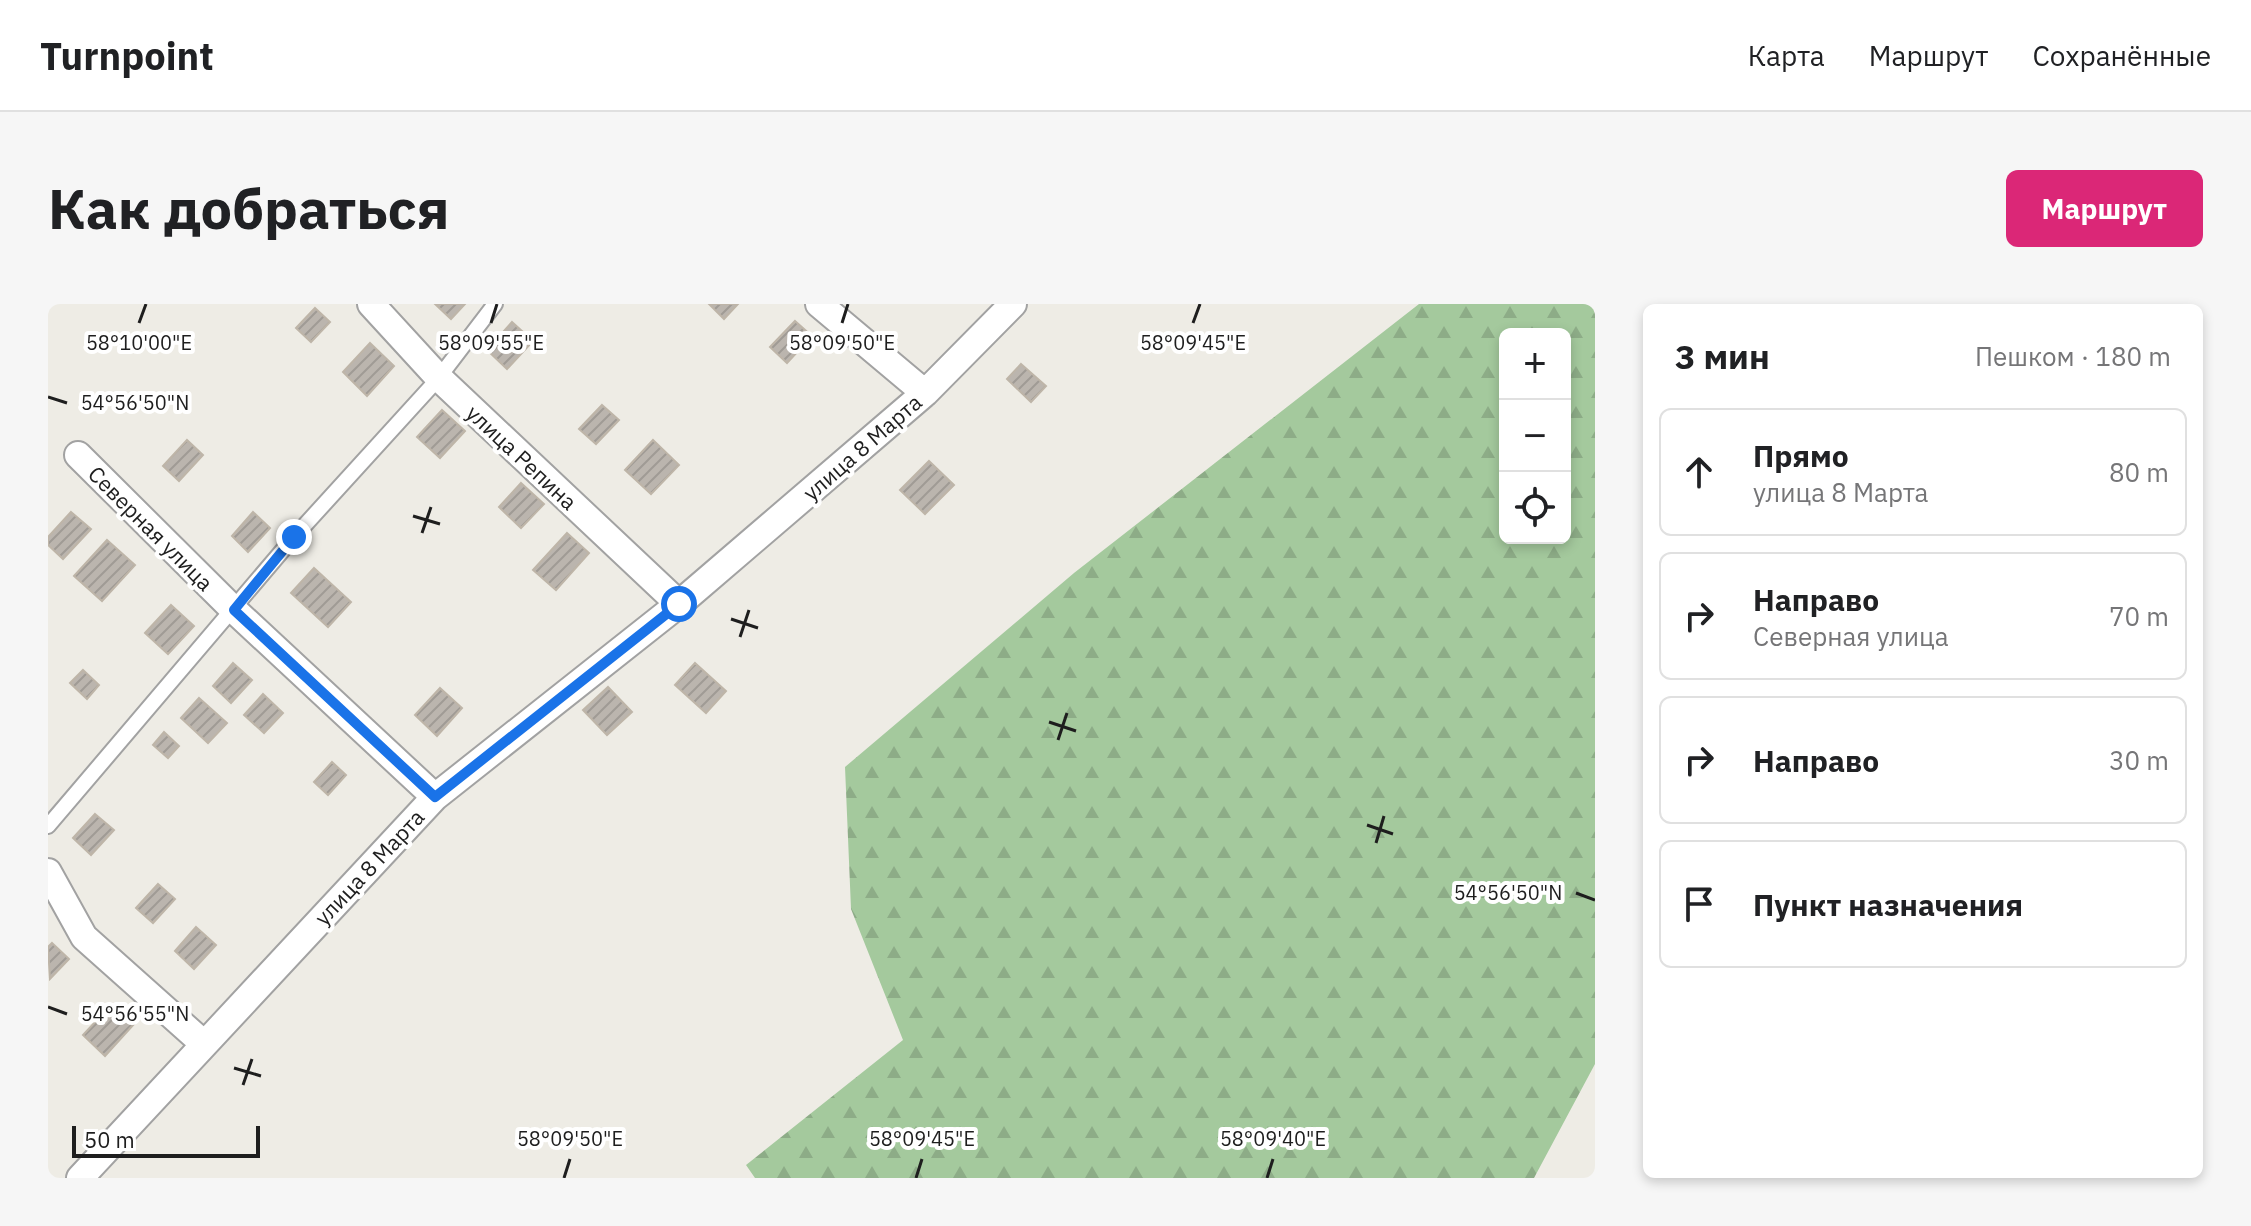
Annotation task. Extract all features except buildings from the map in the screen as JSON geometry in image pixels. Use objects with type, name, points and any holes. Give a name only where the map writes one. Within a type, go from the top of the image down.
[{"type":"street","name":"улица Репина","points":[[371,304],[438,377],[679,604]]},
{"type":"street","points":[[819,304],[925,393]]},
{"type":"street","name":"улица 8 Марта","points":[[80,1178],[435,797],[679,604],[925,393],[1013,304]]},
{"type":"street","name":"Северная улица","points":[[78,455],[234,610],[435,797]]},
{"type":"street","points":[[48,872],[84,937],[204,1044]]},
{"type":"lane","points":[[48,826],[294,537],[438,377],[495,304]]},
{"type":"green space","points":[[1419,304],[1595,304],[1595,1064],[1534,1178],[755,1178],[746,1165],[903,1040],[851,909],[845,767],[1074,573]]},
{"type":"route","points":[[294,537],[234,610],[435,797],[679,604]]}]
